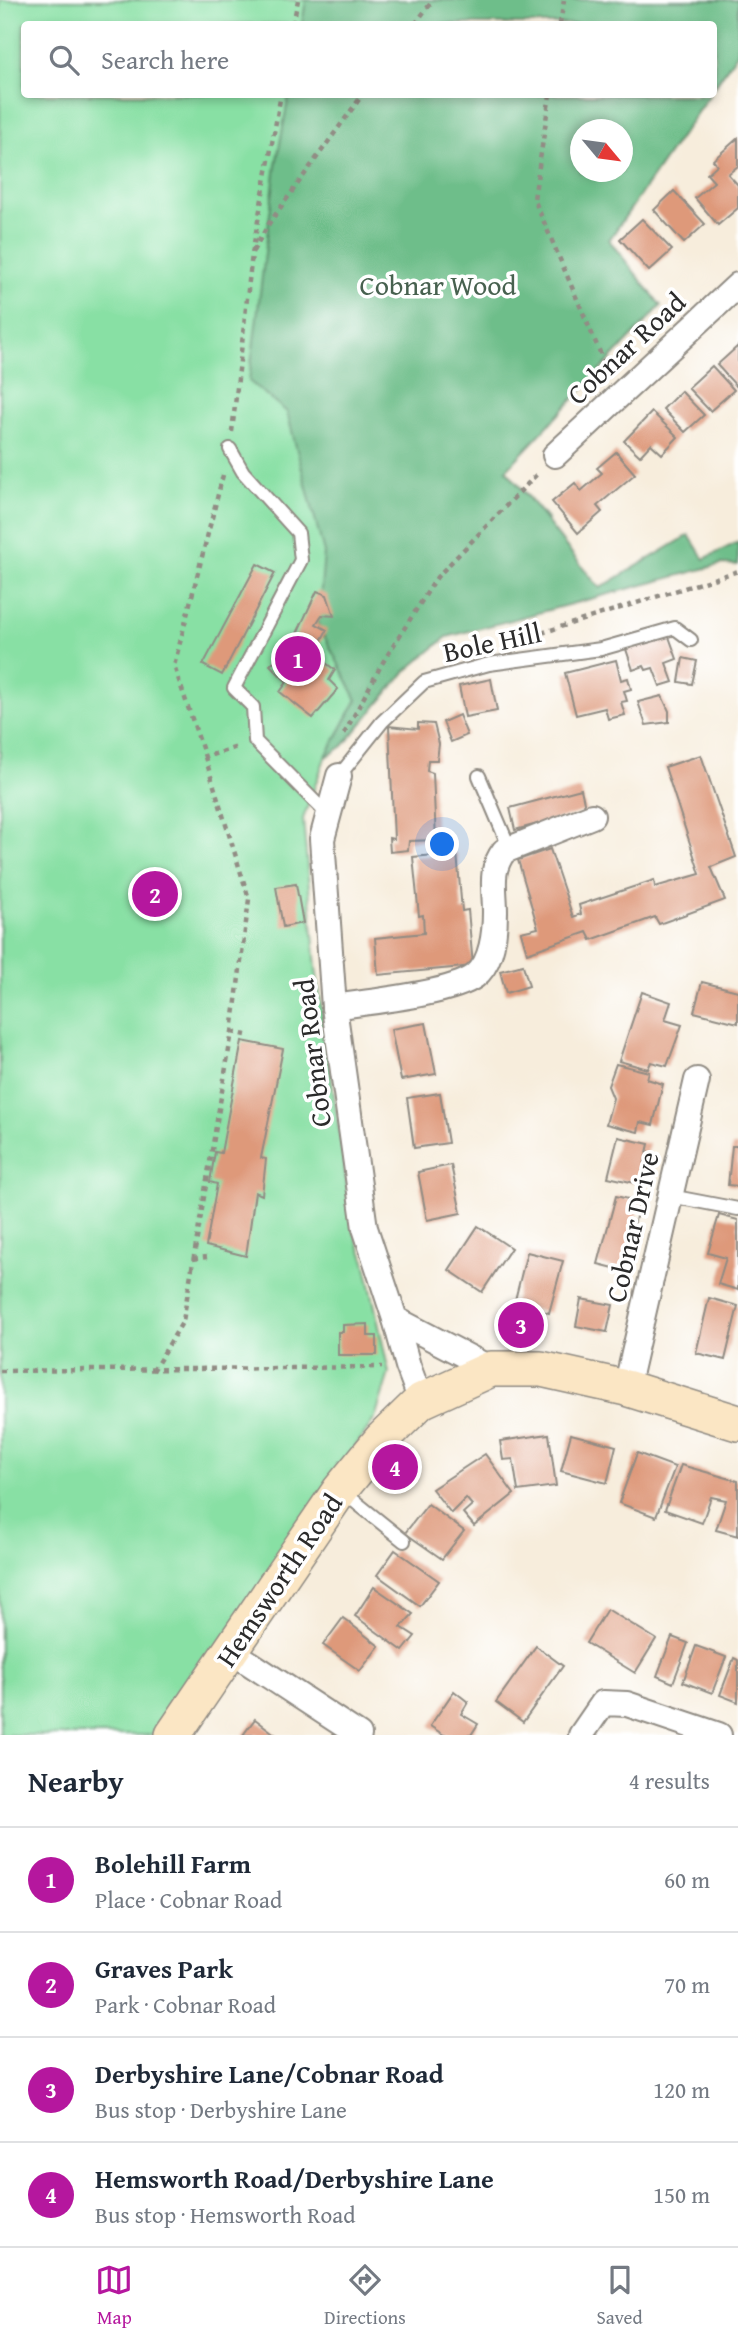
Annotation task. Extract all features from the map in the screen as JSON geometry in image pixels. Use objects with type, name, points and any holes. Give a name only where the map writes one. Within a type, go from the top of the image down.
[{"type":"street","name":"Cobnar Road","points":[[555,455],[738,285]]},
{"type":"street","name":"Cobnar Road","points":[[339,776],[322,839],[334,1007],[359,1228],[396,1319],[408,1366],[421,1401]]},
{"type":"street","points":[[334,1007],[454,986],[476,976],[490,954],[495,910],[492,891],[495,863],[510,849],[592,816]]},
{"type":"street","name":"Cobnar Drive","points":[[626,1388],[697,1080]]},
{"type":"street","points":[[396,1319],[491,1369],[541,1369],[626,1388],[738,1423]]},
{"type":"street","name":"Hemsworth Road","points":[[173,1735],[340,1490],[381,1440],[421,1401],[491,1369]]},
{"type":"street","points":[[231,1651],[359,1735]]},
{"type":"street","points":[[581,1735],[603,1703],[627,1704],[719,1735]]},
{"type":"lane","points":[[230,449],[243,472],[298,533],[301,560],[234,688],[253,706],[255,741],[328,815]]},
{"type":"lane","name":"Bole Hill","points":[[339,776],[382,722],[424,682],[489,664],[601,649],[675,628],[691,639]]},
{"type":"lane","points":[[479,776],[510,849]]},
{"type":"lane","points":[[670,1196],[738,1209]]},
{"type":"lane","points":[[340,1490],[404,1541]]},
{"type":"path","points":[[294,21],[298,0]]},
{"type":"path","points":[[417,21],[433,0]]},
{"type":"path","points":[[560,21],[564,0]]},
{"type":"path","points":[[252,254],[270,222],[360,98]]},
{"type":"path","points":[[549,98],[534,199],[618,394]]},
{"type":"path","points":[[339,776],[339,744],[383,662],[437,578],[555,455]]},
{"type":"path","points":[[530,637],[738,571]]},
{"type":"path","points":[[153,1370],[183,1321],[232,1032],[249,899],[205,757]]},
{"type":"path","points":[[232,1032],[246,1035]]},
{"type":"path","points":[[193,1259],[207,1257]]},
{"type":"path","points":[[0,1371],[408,1366]]},
{"type":"green space","points":[[0,0],[738,0],[738,52],[717,83],[717,21],[21,21],[21,98],[707,98],[609,240],[661,306],[506,470],[547,519],[417,589],[325,758],[303,819],[316,968],[353,1229],[365,1261],[389,1373],[375,1418],[158,1735],[0,1735]]},
{"type":"green space","points":[[306,0],[738,0],[738,52],[717,83],[717,21],[302,21]]},
{"type":"green space","name":"Cobnar Wood","points":[[288,98],[707,98],[609,240],[661,306],[506,470],[600,588],[689,535],[704,559],[738,542],[738,565],[722,564],[447,637],[405,672],[343,746],[325,758],[357,700],[318,624],[324,553],[287,412],[249,381],[276,165]]},
{"type":"building","points":[[738,138],[738,166],[728,174],[738,185],[738,208],[718,225],[695,198],[714,182],[707,174],[717,165],[713,160]]},
{"type":"building","points":[[674,191],[705,224],[684,243],[654,210]]},
{"type":"building","points":[[642,219],[672,250],[649,271],[620,239]]},
{"type":"building","points":[[738,346],[738,388],[717,365]]},
{"type":"building","points":[[712,366],[734,390],[710,411],[688,388]]},
{"type":"building","points":[[681,391],[704,415],[685,432],[663,409]]},
{"type":"building","points":[[652,412],[678,437],[662,454],[651,444],[640,456],[624,441]]},
{"type":"building","points":[[616,452],[635,474],[597,506],[602,512],[578,533],[552,502],[575,483],[581,491],[602,473],[597,468]]},
{"type":"building","points":[[257,564],[275,573],[222,675],[203,665]]},
{"type":"building","points":[[317,591],[327,595],[334,616],[322,615],[316,624],[327,630],[314,654],[335,670],[329,680],[338,689],[313,718],[280,692],[287,682],[270,665],[293,642]]},
{"type":"building","points":[[668,634],[677,659],[666,663],[673,682],[660,686],[653,668],[646,670],[644,666],[633,670],[626,649]]},
{"type":"building","points":[[683,658],[697,661],[692,684],[679,682]]},
{"type":"building","points":[[616,660],[621,680],[628,678],[631,689],[624,691],[627,701],[621,702],[625,715],[608,719],[605,708],[576,715],[565,673]]},
{"type":"building","points":[[491,679],[497,711],[465,717],[459,686]]},
{"type":"building","points":[[662,696],[669,711],[669,722],[646,725],[638,702]]},
{"type":"building","points":[[459,715],[467,735],[451,742],[443,722]]},
{"type":"building","points":[[418,723],[434,724],[439,744],[437,760],[428,760],[427,771],[433,773],[436,840],[409,841],[408,850],[390,852],[389,838],[394,839],[389,726],[418,729]]},
{"type":"building","points":[[701,755],[736,857],[711,867],[725,900],[659,924],[655,917],[591,940],[587,932],[527,953],[521,932],[538,928],[518,860],[550,849],[573,917],[581,914],[579,905],[654,880],[655,887],[700,874],[665,767]]},
{"type":"building","points":[[581,789],[586,811],[515,830],[510,808]]},
{"type":"building","points":[[457,853],[462,911],[468,910],[473,966],[378,975],[375,938],[424,933],[423,915],[419,916],[413,857]]},
{"type":"building","points":[[296,884],[303,923],[283,927],[276,887]]},
{"type":"building","points":[[523,965],[529,986],[506,993],[500,971]]},
{"type":"building","points":[[702,982],[738,991],[738,1023],[694,1012]]},
{"type":"building","points":[[642,992],[671,1002],[665,1020],[682,1025],[667,1066],[651,1062],[648,1069],[619,1061]]},
{"type":"building","points":[[426,1023],[436,1074],[401,1080],[391,1029]]},
{"type":"building","points":[[242,1041],[283,1049],[261,1158],[266,1159],[262,1195],[255,1192],[246,1256],[206,1246],[217,1184],[210,1182],[215,1152],[221,1153]]},
{"type":"building","points":[[616,1064],[649,1072],[647,1079],[663,1084],[653,1125],[640,1122],[638,1132],[606,1124],[613,1098],[608,1086]]},
{"type":"building","points":[[440,1093],[448,1143],[414,1148],[407,1098]]},
{"type":"building","points":[[618,1137],[649,1144],[640,1184],[608,1177]]},
{"type":"building","points":[[732,1146],[738,1146],[738,1186],[728,1185]]},
{"type":"building","points":[[451,1165],[461,1213],[427,1220],[418,1172]]},
{"type":"building","points":[[616,1196],[640,1202],[622,1270],[598,1264]]},
{"type":"building","points":[[719,1215],[738,1220],[738,1290],[718,1284],[726,1258],[708,1253]]},
{"type":"building","points":[[478,1226],[511,1248],[482,1292],[449,1270]]},
{"type":"building","points":[[527,1252],[563,1261],[549,1313],[514,1304]]},
{"type":"building","points":[[709,1298],[738,1306],[725,1360],[696,1353]]},
{"type":"building","points":[[581,1299],[613,1305],[607,1332],[576,1326]]},
{"type":"building","points":[[368,1324],[368,1336],[377,1336],[377,1355],[338,1355],[338,1332],[343,1332],[343,1325]]},
{"type":"building","points":[[549,1434],[556,1486],[518,1491],[513,1459],[503,1460],[500,1441]]},
{"type":"building","points":[[571,1434],[616,1446],[607,1483],[561,1471]]},
{"type":"building","points":[[637,1453],[675,1467],[656,1517],[619,1503]]},
{"type":"building","points":[[485,1454],[514,1494],[474,1526],[463,1513],[472,1505],[466,1498],[451,1513],[432,1489]]},
{"type":"building","points":[[681,1465],[738,1481],[738,1536],[716,1530],[726,1500],[711,1497],[702,1523],[665,1510]]},
{"type":"building","points":[[428,1504],[464,1531],[442,1559],[405,1533]]},
{"type":"building","points":[[395,1550],[439,1581],[420,1606],[377,1575]]},
{"type":"building","points":[[374,1587],[413,1614],[401,1627],[415,1636],[403,1651],[355,1616]]},
{"type":"building","points":[[607,1609],[656,1639],[635,1673],[586,1643]]},
{"type":"building","points":[[343,1618],[379,1646],[360,1671],[323,1645]]},
{"type":"building","points":[[672,1637],[688,1643],[673,1683],[657,1676]]},
{"type":"building","points":[[536,1646],[563,1666],[523,1722],[496,1702]]},
{"type":"building","points":[[696,1646],[726,1657],[712,1693],[683,1682]]},
{"type":"building","points":[[734,1658],[738,1660],[738,1702],[720,1695]]},
{"type":"building","points":[[454,1691],[468,1702],[461,1714],[478,1724],[471,1735],[444,1735],[430,1726]]},
{"type":"building","points":[[255,1719],[276,1735],[243,1735]]},
{"type":"place","name":"Bolehill Farm","points":[[298,659]]},
{"type":"place","name":"Graves Park","points":[[155,894]]},
{"type":"place","name":"Derbyshire Lane/Cobnar Road","points":[[521,1325]]},
{"type":"place","name":"Hemsworth Road/Derbyshire Lane","points":[[395,1467]]}]
